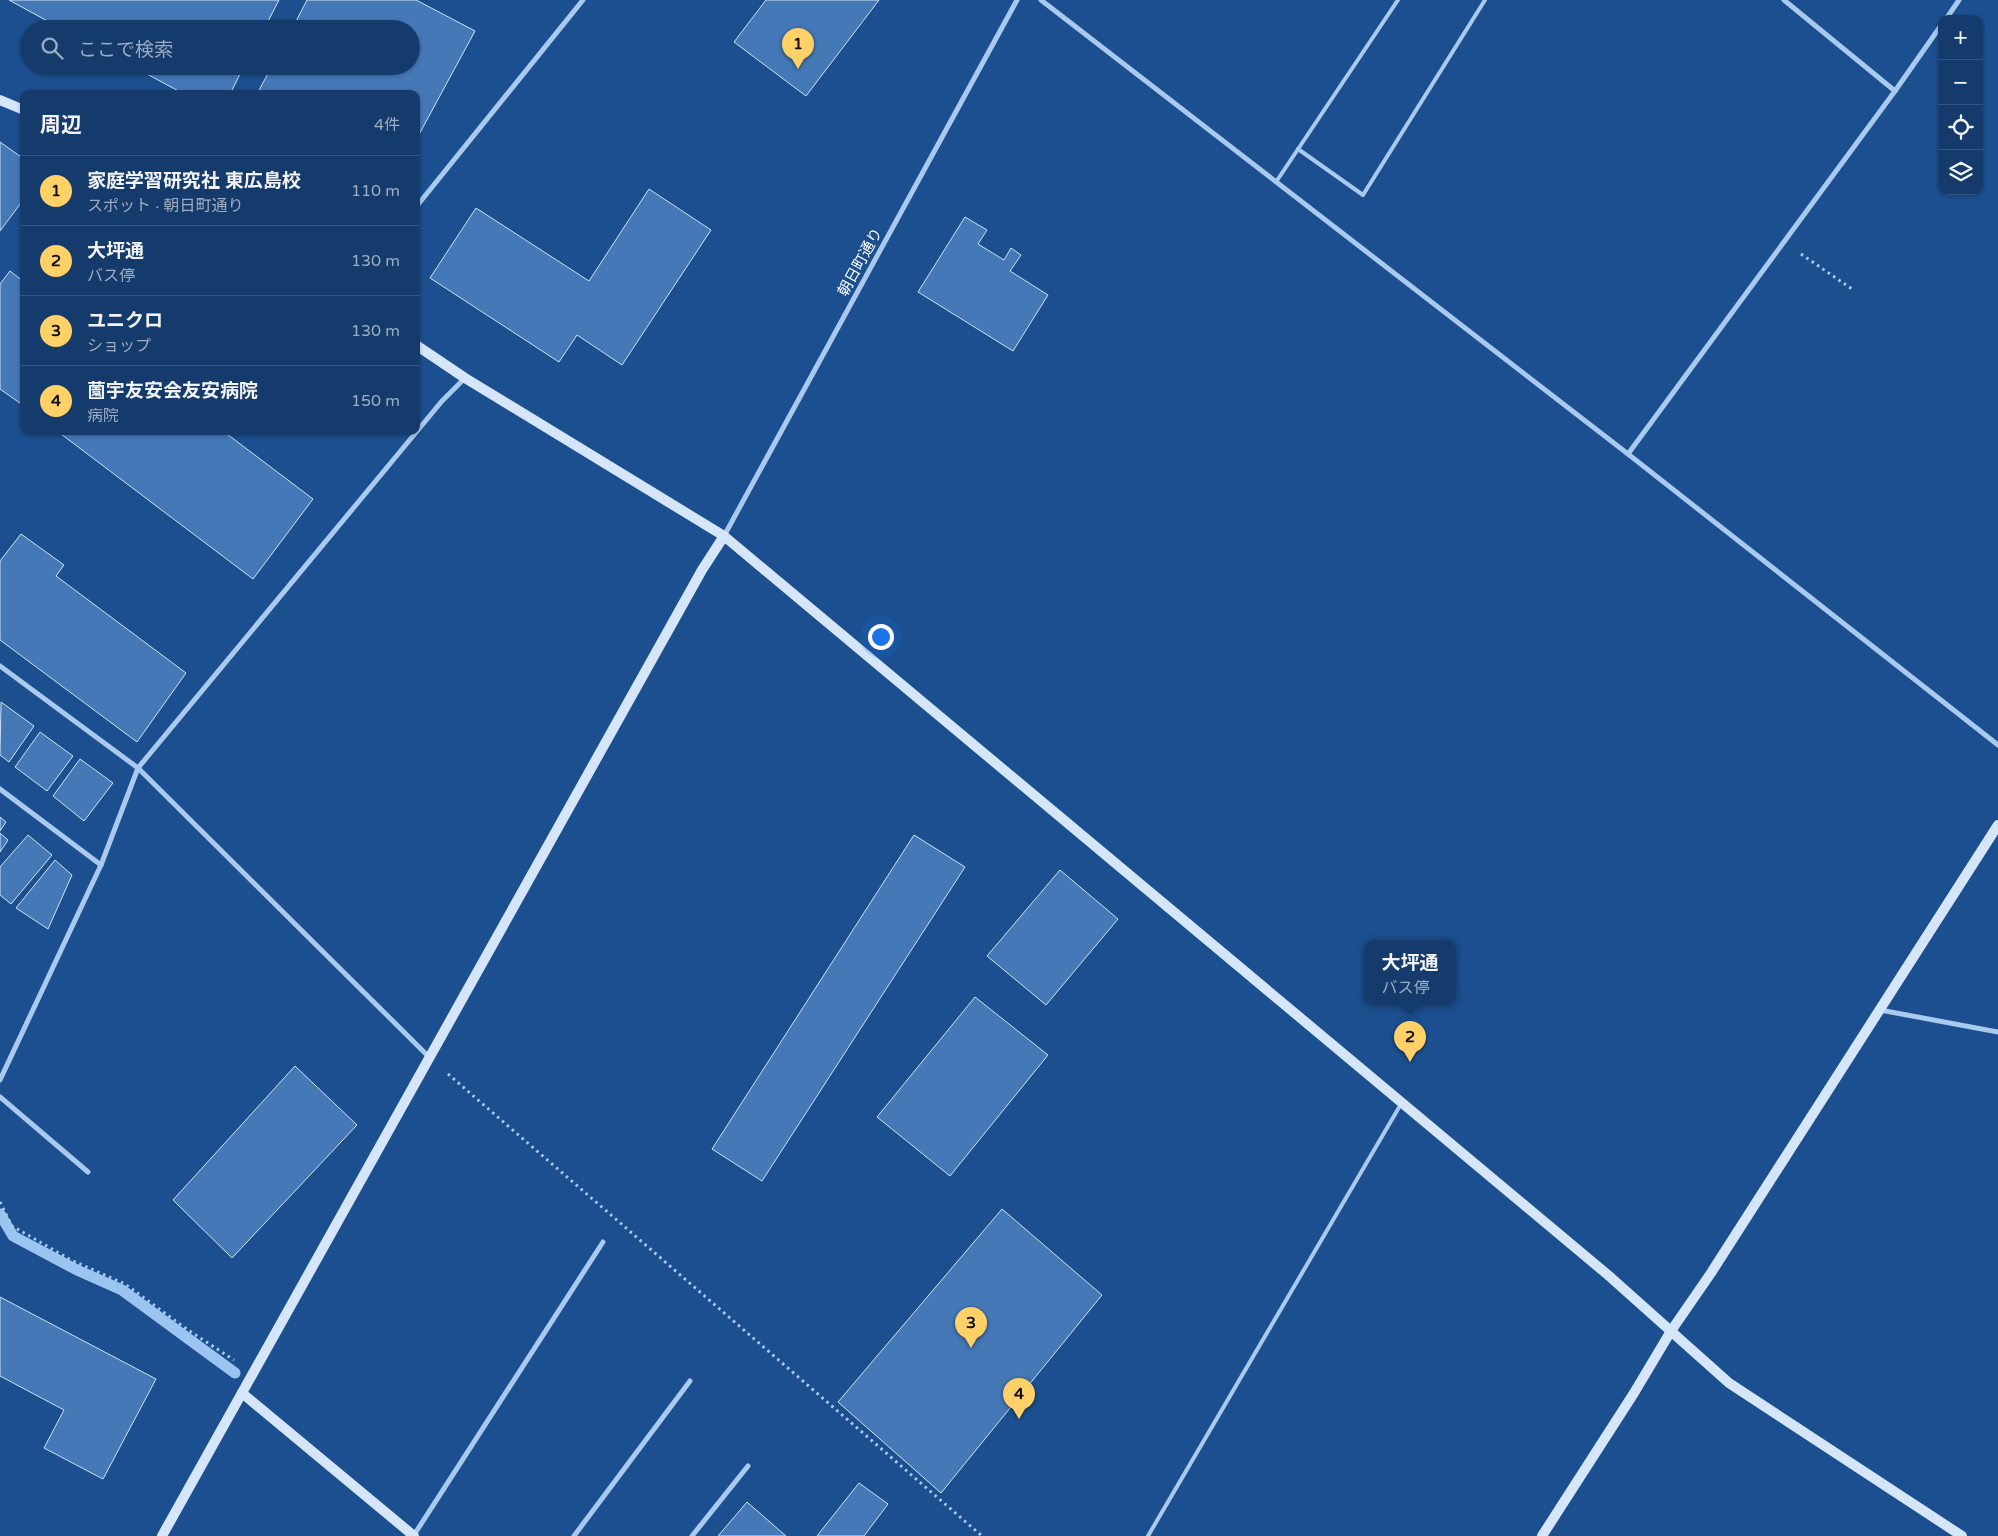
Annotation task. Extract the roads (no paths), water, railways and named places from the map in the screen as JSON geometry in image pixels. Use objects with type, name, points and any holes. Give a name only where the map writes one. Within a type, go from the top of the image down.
[{"type":"street","points":[[420,202],[583,0]]},
{"type":"street","name":"朝日町通り","points":[[724,536],[1017,0]]},
{"type":"street","points":[[1041,0],[1628,454],[1998,745]]},
{"type":"street","points":[[1784,0],[1895,91]]},
{"type":"street","points":[[1949,15],[1959,0]]},
{"type":"street","points":[[1628,454],[1938,30]]},
{"type":"street","points":[[0,100],[20,108]]},
{"type":"street","points":[[420,348],[465,378],[724,536],[1608,1275],[1729,1383],[1962,1536]]},
{"type":"street","points":[[420,428],[442,401],[465,378]]},
{"type":"street","points":[[0,1080],[100,865],[138,768],[414,435]]},
{"type":"street","points":[[162,1536],[428,1057],[702,570],[724,536]]},
{"type":"street","points":[[0,666],[138,768],[428,1057]]},
{"type":"street","points":[[0,789],[100,865]]},
{"type":"street","points":[[1542,1536],[1634,1393],[1671,1331],[1711,1273],[1998,825]]},
{"type":"street","points":[[1880,1010],[1998,1032]]},
{"type":"street","points":[[0,1097],[88,1172]]},
{"type":"street","points":[[242,1393],[414,1536],[603,1242]]},
{"type":"street","points":[[574,1536],[690,1382]]},
{"type":"street","points":[[692,1536],[748,1466]]},
{"type":"lane","points":[[1276,182],[1398,0]]},
{"type":"lane","points":[[1298,150],[1363,195],[1485,0]]},
{"type":"lane","points":[[1148,1536],[1402,1102]]},
{"type":"waterway","points":[[0,1214],[13,1236],[77,1270],[122,1290],[235,1373]]},
{"type":"place","name":"家庭学習研究社 東広島校","points":[[798,69]]},
{"type":"place","name":"大坪通","points":[[1410,1062]]},
{"type":"place","name":"ユニクロ","points":[[971,1348]]},
{"type":"place","name":"薗宇友安会友安病院","points":[[1019,1419]]}]
